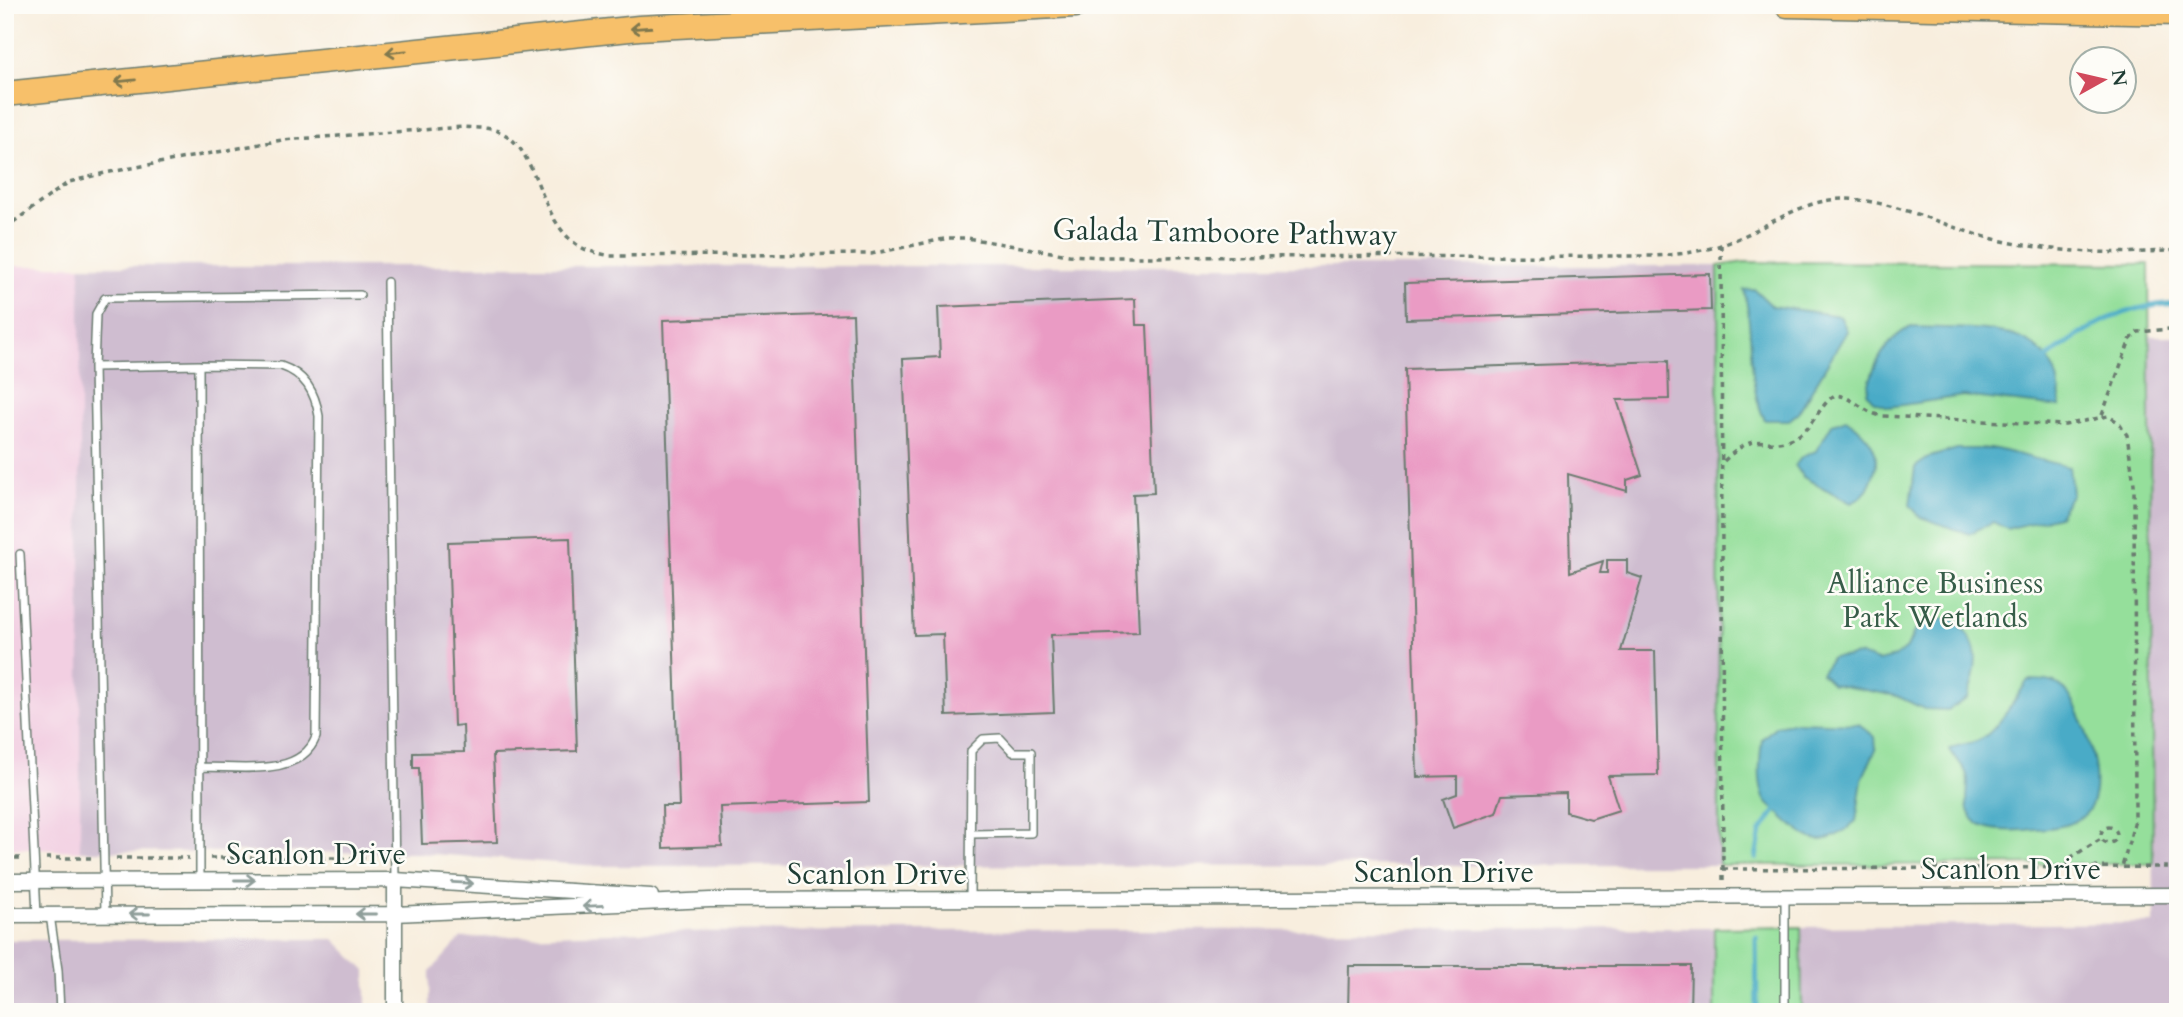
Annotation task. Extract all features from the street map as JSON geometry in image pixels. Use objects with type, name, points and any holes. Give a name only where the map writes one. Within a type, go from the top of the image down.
[{"type":"highway","points":[[5,94],[639,27],[1076,5]]},
{"type":"highway","points":[[1787,5],[2178,13]]},
{"type":"street","name":"Scanlon Drive","points":[[5,881],[395,880],[710,900]]},
{"type":"street","points":[[395,880],[396,1012]]},
{"type":"street","name":"Scanlon Drive","points":[[5,915],[395,914],[710,900],[2178,895]]},
{"type":"lane","points":[[387,282],[395,880]]},
{"type":"lane","points":[[105,914],[94,367],[96,314],[106,298],[360,295]]},
{"type":"lane","points":[[199,365],[200,880]]},
{"type":"lane","points":[[94,367],[281,366],[293,370],[311,389],[319,416],[316,737],[306,755],[285,765],[199,767]]},
{"type":"lane","points":[[20,554],[37,880],[58,970],[60,1012]]},
{"type":"lane","points":[[970,900],[971,751],[983,739],[1000,738],[1013,752],[1031,752],[1031,833],[971,834]]},
{"type":"lane","points":[[1785,897],[1786,1012]]},
{"type":"path","name":"Galada Tamboore Pathway","points":[[5,228],[68,183],[105,173],[282,140],[463,127],[492,130],[507,136],[519,147],[548,209],[561,230],[580,247],[610,256],[871,254],[949,238],[967,238],[1069,255],[1102,257],[1653,256],[1721,245],[1794,211],[1842,199],[1875,202],[1997,240],[2041,247],[2109,253],[2178,250]]},
{"type":"path","points":[[1721,245],[1724,897]]},
{"type":"path","points":[[2102,415],[2130,340],[2138,332],[2178,328]]},
{"type":"path","points":[[1724,460],[1750,441],[1793,438],[1808,427],[1835,395],[1845,397],[1868,413],[1883,416],[2065,425],[2102,415],[2113,418],[2127,435],[2134,484],[2136,804],[2135,820],[2122,867]]},
{"type":"path","points":[[2101,839],[2102,831],[2109,826],[2116,831],[2116,838]]},
{"type":"path","points":[[2101,839],[2108,843],[2116,838],[2129,841]]},
{"type":"path","points":[[2066,867],[2070,858],[2101,839]]},
{"type":"path","points":[[1723,869],[2178,867]]},
{"type":"shaded area","points":[[5,266],[80,266],[80,851],[5,848]]},
{"type":"shaded area","points":[[80,266],[1718,266],[1719,865],[597,866],[419,853],[80,851]]},
{"type":"shaded area","points":[[2150,336],[2178,336],[2178,1012],[1802,1012],[1801,927],[2154,923]]},
{"type":"shaded area","points":[[1714,928],[1714,1012],[430,1012],[430,972],[461,938],[643,932]]},
{"type":"shaded area","points":[[334,939],[366,971],[366,1012],[5,1012],[5,940]]},
{"type":"green space","name":"Alliance Business Park Wetlands","points":[[1744,262],[2149,264],[2153,864],[1719,865],[1718,266]]},
{"type":"green space","points":[[1801,927],[1802,1012],[1714,1012],[1714,928]]},
{"type":"water","points":[[1754,289],[1772,306],[1840,316],[1847,331],[1798,413],[1789,420],[1765,420],[1759,406],[1744,290]]},
{"type":"water","points":[[1911,327],[1986,330],[2031,343],[2047,357],[2057,378],[2060,407],[1963,396],[1889,407],[1874,402],[1867,393],[1872,373],[1887,346]]},
{"type":"water","points":[[1846,419],[1867,437],[1872,444],[1876,460],[1866,491],[1851,503],[1803,477],[1795,465],[1802,457],[1816,451],[1832,424]]},
{"type":"water","points":[[1957,449],[1996,449],[2069,467],[2072,493],[2059,516],[2007,529],[1993,522],[1969,534],[1920,517],[1910,505],[1915,467],[1930,457]]},
{"type":"water","points":[[1950,618],[1968,635],[1973,644],[1976,664],[1967,698],[1948,710],[1924,709],[1897,696],[1832,684],[1821,673],[1831,658],[1860,655],[1878,661],[1895,657],[1907,648],[1914,632],[1925,622]]},
{"type":"water","points":[[2028,680],[2059,685],[2074,703],[2088,737],[2095,775],[2095,792],[2091,807],[2082,817],[2069,824],[2026,830],[1992,829],[1980,825],[1968,810],[1967,775],[1950,749],[1977,741],[1991,731]]},
{"type":"water","points":[[1797,722],[1859,724],[1875,737],[1876,749],[1862,779],[1856,822],[1826,839],[1810,838],[1767,804],[1760,784],[1762,739],[1776,726]]},
{"type":"building","points":[[1710,274],[1711,310],[1406,319],[1405,283]]},
{"type":"building","points":[[1135,299],[1136,325],[1147,325],[1154,493],[1133,494],[1139,632],[1051,635],[1054,712],[946,716],[943,634],[914,635],[903,359],[940,357],[938,307]]},
{"type":"building","points":[[853,314],[869,802],[720,807],[722,846],[663,848],[662,806],[679,806],[663,320]]},
{"type":"building","points":[[1668,361],[1669,399],[1617,400],[1642,475],[1627,480],[1627,491],[1568,474],[1570,572],[1603,561],[1600,573],[1607,573],[1607,560],[1627,560],[1627,573],[1642,578],[1621,651],[1655,651],[1658,775],[1608,776],[1619,810],[1591,819],[1566,812],[1566,793],[1502,795],[1496,813],[1453,828],[1443,799],[1457,794],[1457,776],[1417,777],[1405,369]]},
{"type":"building","points":[[570,538],[577,751],[493,754],[497,842],[422,844],[419,768],[413,768],[413,753],[464,752],[463,725],[454,726],[448,542]]},
{"type":"building","points":[[1349,966],[1691,966],[1690,1012],[1348,1012]]},
{"type":"waterway","points":[[2047,358],[2077,336],[2108,319],[2140,308],[2178,303]]},
{"type":"waterway","points":[[1756,858],[1761,831],[1779,806]]},
{"type":"waterway","points":[[1756,937],[1757,1012]]}]
